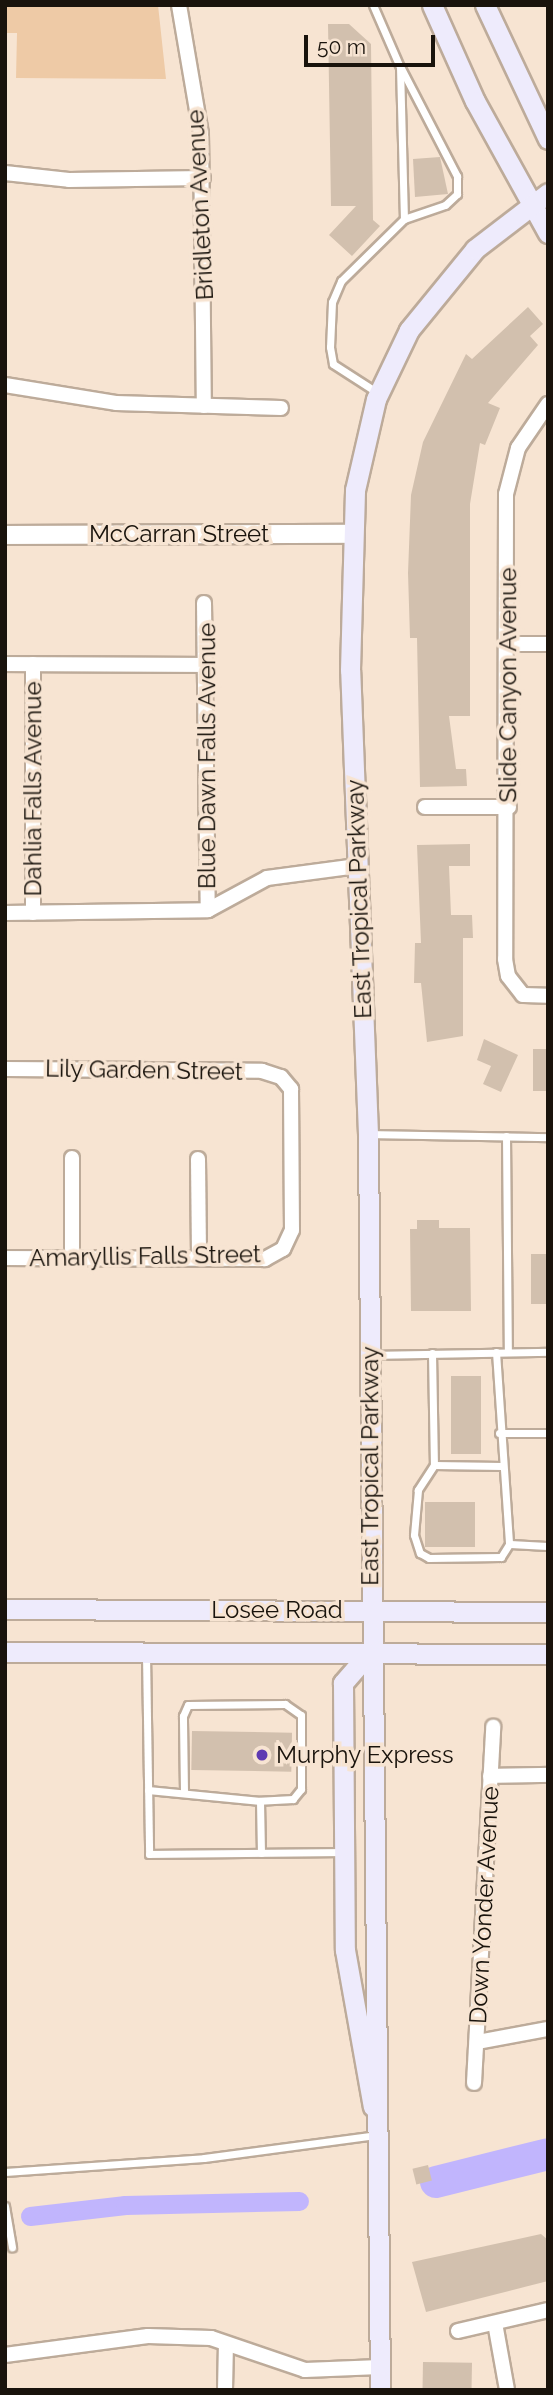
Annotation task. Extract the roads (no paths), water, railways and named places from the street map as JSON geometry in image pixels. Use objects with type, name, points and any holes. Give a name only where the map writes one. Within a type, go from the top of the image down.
[{"type":"main road","points":[[432,5],[529,206],[548,233]]},
{"type":"main road","points":[[485,5],[548,139]]},
{"type":"main road","name":"East Tropical Parkway","points":[[380,2390],[376,1681],[369,1653],[372,1355],[368,1134],[357,866],[353,534],[359,465],[378,393],[409,330],[453,271],[548,193]]},
{"type":"main road","name":"Losee Road","points":[[5,1609],[548,1612]]},
{"type":"main road","name":"Losee Road","points":[[5,1652],[548,1654]]},
{"type":"main road","name":"East Tropical Parkway","points":[[369,1653],[343,1683],[345,1950],[360,2061],[377,2128]]},
{"type":"street","name":"Bridleton Avenue","points":[[179,5],[203,178],[204,406]]},
{"type":"street","points":[[5,173],[69,180],[203,178]]},
{"type":"street","points":[[5,385],[116,403],[281,408]]},
{"type":"street","name":"Slide Canyon Avenue","points":[[548,404],[510,469],[508,644],[508,976],[523,995],[548,996]]},
{"type":"street","name":"McCarran Street","points":[[5,535],[353,534]]},
{"type":"street","name":"Blue Dawn Falls Avenue","points":[[204,603],[207,666],[208,911]]},
{"type":"street","points":[[508,644],[548,644]]},
{"type":"street","points":[[5,664],[207,666]]},
{"type":"street","name":"Dahlia Falls Avenue","points":[[33,664],[33,913]]},
{"type":"street","points":[[425,807],[509,807]]},
{"type":"street","points":[[5,913],[208,911],[267,877],[357,866]]},
{"type":"street","name":"Lily Garden Street","points":[[5,1069],[262,1071],[281,1077],[291,1089],[292,1230],[283,1249]]},
{"type":"street","points":[[72,1158],[72,1258]]},
{"type":"street","points":[[198,1159],[199,1259]]},
{"type":"street","name":"Amaryllis Falls Street","points":[[5,1258],[265,1259],[283,1249]]},
{"type":"street","name":"Down Yonder Avenue","points":[[474,2083],[493,1727]]},
{"type":"street","points":[[490,1776],[548,1775]]},
{"type":"street","points":[[477,2042],[548,2029]]},
{"type":"street","points":[[458,2331],[548,2311]]},
{"type":"street","points":[[495,2323],[508,2390]]},
{"type":"street","points":[[5,2355],[148,2336],[226,2344],[305,2370],[380,2367]]},
{"type":"street","points":[[225,2390],[226,2344]]},
{"type":"lane","points":[[373,5],[400,67],[457,176],[457,194],[445,205],[404,219],[341,281],[332,302],[333,364],[378,393]]},
{"type":"lane","points":[[400,67],[404,219]]},
{"type":"lane","points":[[368,1134],[548,1137]]},
{"type":"lane","points":[[506,1136],[508,1352]]},
{"type":"lane","points":[[432,1353],[434,1465],[418,1490],[414,1535],[420,1553],[429,1558],[501,1557],[509,1544],[499,1433],[496,1352]]},
{"type":"lane","points":[[372,1355],[548,1352]]},
{"type":"lane","points":[[499,1433],[548,1433]]},
{"type":"lane","points":[[434,1465],[502,1466]]},
{"type":"lane","points":[[509,1544],[548,1546]]},
{"type":"lane","points":[[146,1653],[149,1854],[344,1852]]},
{"type":"lane","points":[[148,1790],[184,1791],[260,1801],[293,1799],[301,1789],[301,1715],[285,1703],[188,1705],[184,1791]]},
{"type":"lane","points":[[260,1801],[261,1853]]},
{"type":"lane","points":[[5,2172],[204,2158],[377,2128]]},
{"type":"lane","points":[[5,2206],[12,2247]]},
{"type":"waterway","points":[[436,2182],[548,2154]]},
{"type":"waterway","points":[[30,2216],[125,2205],[299,2201]]},
{"type":"place","name":"Murphy Express","points":[[262,1755]]}]
